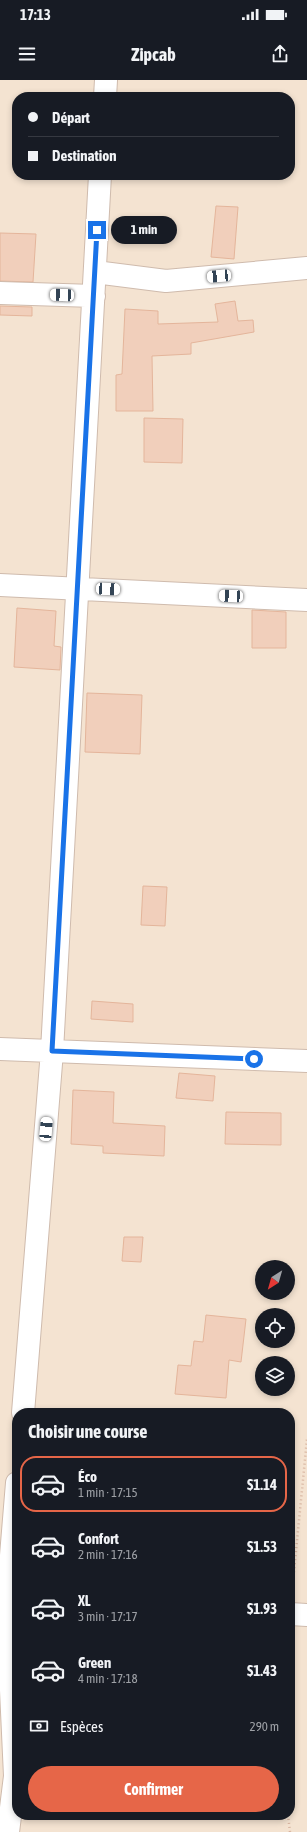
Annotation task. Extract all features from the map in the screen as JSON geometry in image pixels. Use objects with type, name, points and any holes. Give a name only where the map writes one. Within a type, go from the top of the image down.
[{"type":"street","points":[[105,92],[106,80]]},
{"type":"street","points":[[23,1408],[52,1051],[100,180]]},
{"type":"street","points":[[95,272],[166,281],[307,268]]},
{"type":"street","points":[[0,293],[94,296]]},
{"type":"street","points":[[0,585],[307,600]]},
{"type":"street","points":[[0,1049],[307,1061]]},
{"type":"street","points":[[12,1550],[8,1604],[12,1702]]},
{"type":"street","points":[[295,1607],[307,1615]]},
{"type":"street","points":[[8,1832],[12,1800]]},
{"type":"path","points":[[295,1563],[307,1439]]},
{"type":"path","points":[[289,1820],[290,1832]]},
{"type":"shaded area","points":[[0,80],[307,80],[307,1832],[0,1832]]},
{"type":"building","points":[[216,206],[238,207],[234,259],[211,257]]},
{"type":"building","points":[[0,233],[36,234],[33,282],[0,281]]},
{"type":"building","points":[[235,301],[238,321],[253,320],[254,332],[191,343],[191,354],[152,356],[153,411],[116,411],[116,375],[122,374],[125,309],[158,311],[158,324],[218,322],[215,304]]},
{"type":"building","points":[[0,306],[32,307],[32,316],[0,315]]},
{"type":"building","points":[[144,418],[183,419],[182,463],[144,462]]},
{"type":"building","points":[[17,608],[56,611],[54,646],[61,647],[60,670],[14,667]]},
{"type":"building","points":[[252,610],[286,612],[286,648],[252,648]]},
{"type":"building","points":[[87,693],[142,695],[140,754],[85,752]]},
{"type":"building","points":[[143,886],[167,887],[165,926],[141,925]]},
{"type":"building","points":[[92,1001],[133,1004],[133,1022],[91,1019]]},
{"type":"building","points":[[179,1073],[215,1076],[213,1101],[176,1098]]},
{"type":"building","points":[[73,1090],[114,1092],[113,1123],[165,1126],[164,1156],[103,1153],[103,1146],[71,1144]]},
{"type":"building","points":[[226,1112],[281,1113],[281,1145],[225,1144]]},
{"type":"building","points":[[124,1237],[143,1237],[141,1262],[122,1261]]},
{"type":"building","points":[[206,1315],[246,1319],[241,1362],[229,1360],[226,1398],[175,1394],[178,1365],[191,1366],[194,1341],[203,1342]]},
{"type":"route","points":[[97,230],[52,1051],[254,1059]]}]
